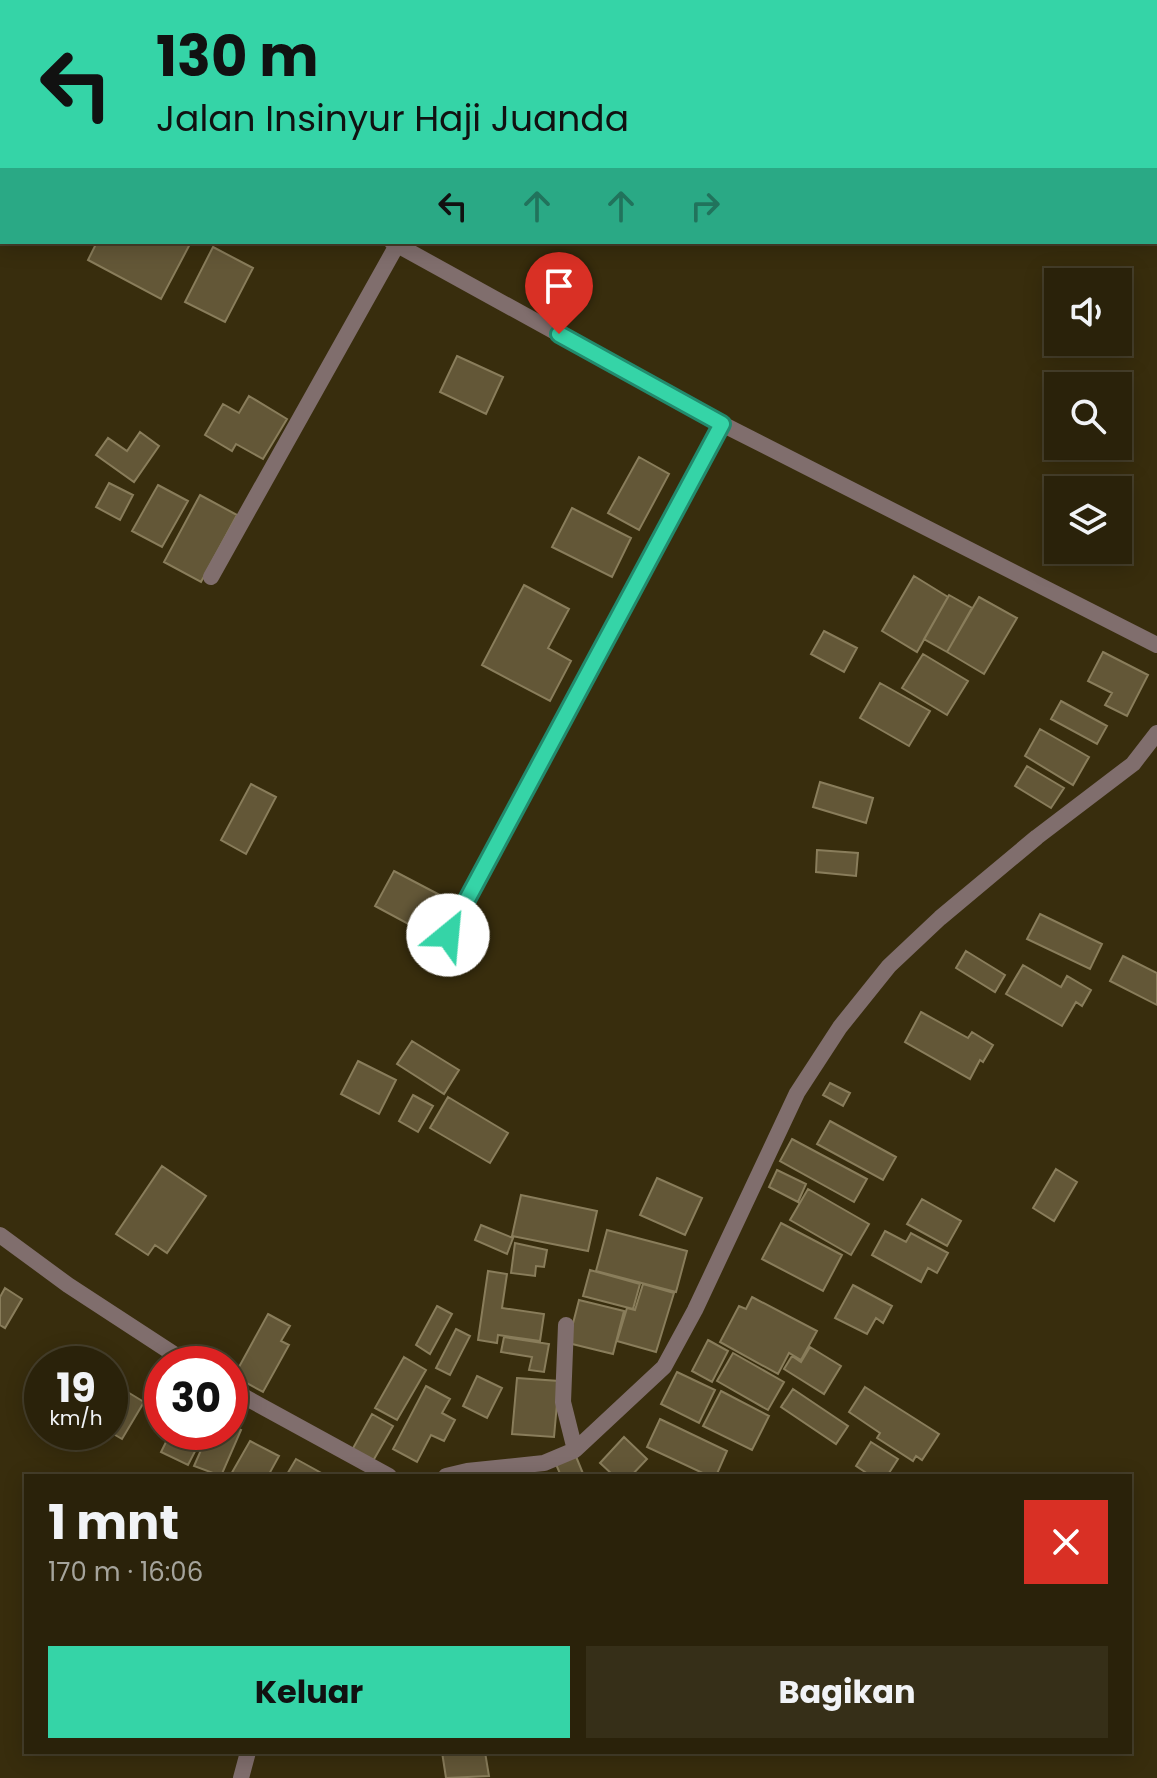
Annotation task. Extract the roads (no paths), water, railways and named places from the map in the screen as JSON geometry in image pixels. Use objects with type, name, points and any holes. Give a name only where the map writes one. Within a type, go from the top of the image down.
[{"type":"street","points":[[211,577],[393,244]]},
{"type":"street","points":[[396,244],[722,424],[1157,645]]},
{"type":"street","points":[[448,935],[722,424]]},
{"type":"street","points":[[454,1474],[547,1469],[575,1450],[664,1367],[695,1310],[797,1093],[840,1027],[889,966],[965,897],[1133,764],[1157,733]]},
{"type":"street","points":[[0,1235],[68,1285],[161,1346]]},
{"type":"street","points":[[566,1325],[563,1402],[575,1450]]},
{"type":"street","points":[[248,1399],[385,1474]]},
{"type":"street","points":[[241,1778],[247,1754]]}]
